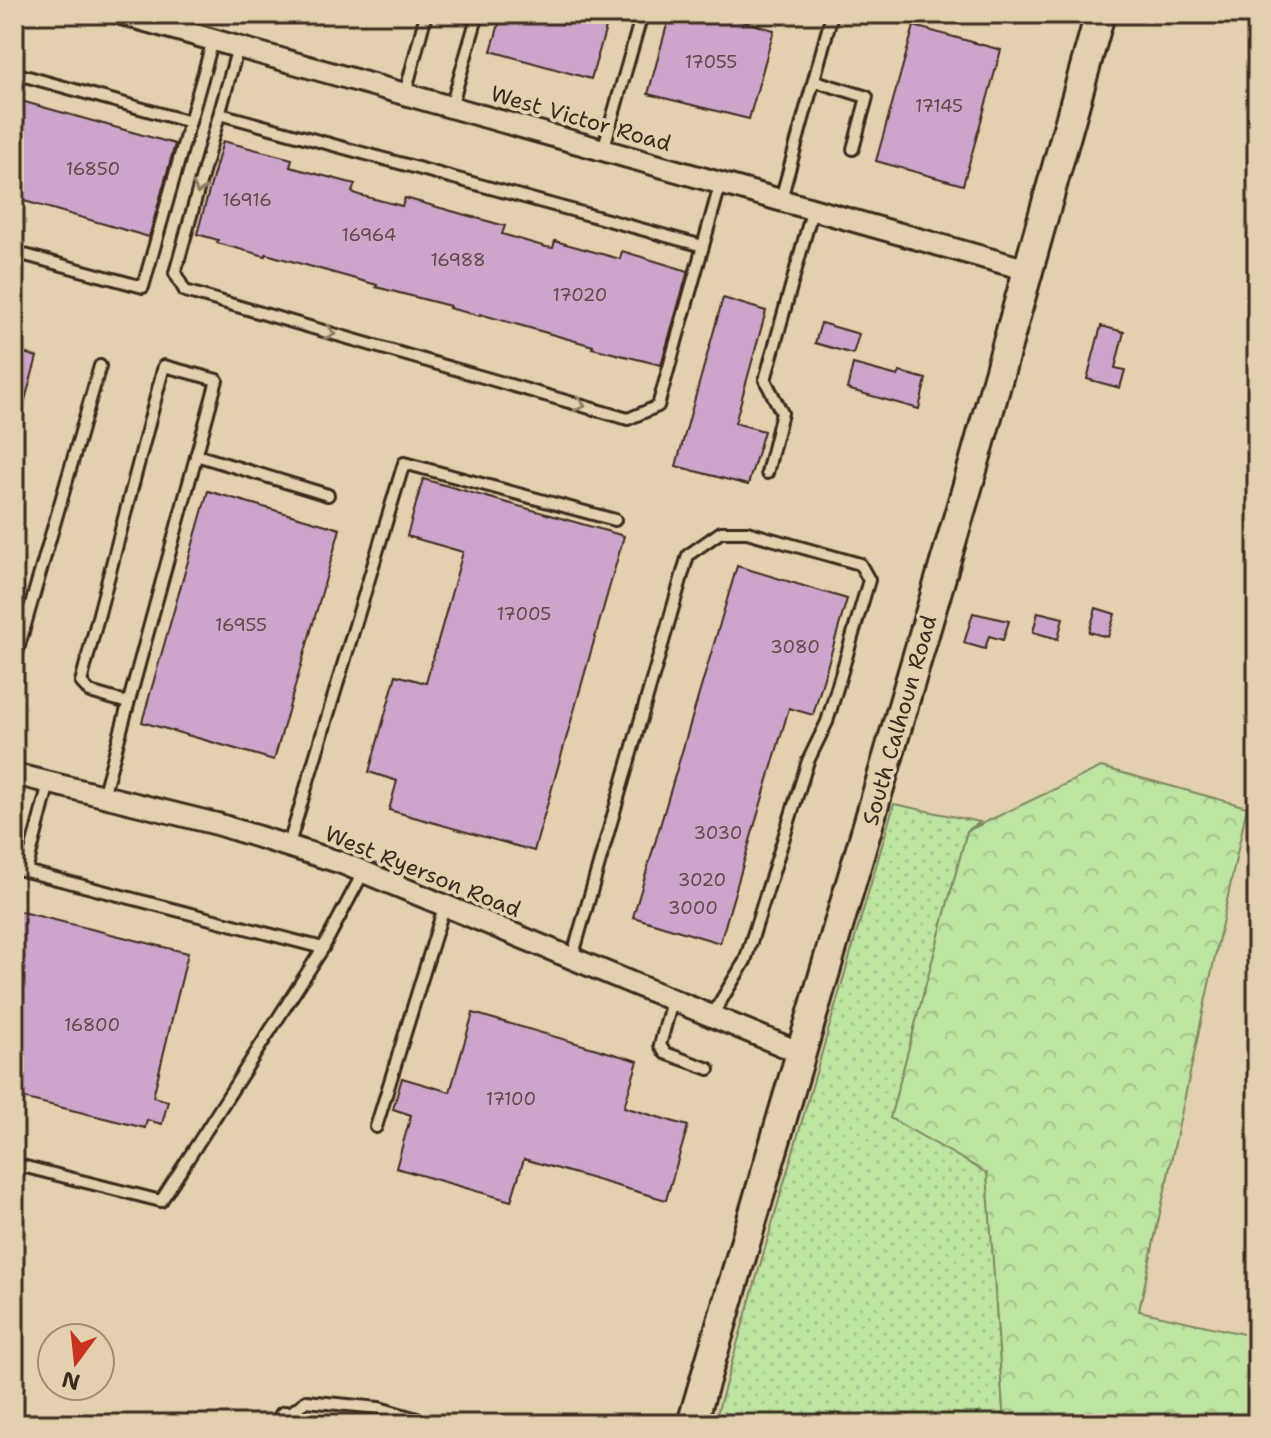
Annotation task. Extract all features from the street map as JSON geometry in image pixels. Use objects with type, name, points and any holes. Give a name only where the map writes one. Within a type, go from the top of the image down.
[{"type":"street","name":"West Victor Road","points":[[121,14],[160,19],[213,40],[1028,270]]},
{"type":"street","name":"South Calhoun Road","points":[[692,1424],[1100,14]]},
{"type":"street","name":"West Ryerson Road","points":[[14,774],[289,844],[445,904],[801,1053]]},
{"type":"lane","points":[[405,94],[426,14]]},
{"type":"lane","points":[[451,107],[478,14]]},
{"type":"lane","points":[[603,150],[642,14]]},
{"type":"lane","points":[[781,199],[831,18]]},
{"type":"lane","points":[[14,252],[143,287],[213,40]]},
{"type":"lane","points":[[238,47],[175,273],[185,291],[628,419],[658,406],[721,182]]},
{"type":"lane","points":[[14,73],[190,122]]},
{"type":"lane","points":[[815,81],[867,97],[853,149]]},
{"type":"lane","points":[[220,114],[703,246]]},
{"type":"lane","points":[[767,473],[782,413],[765,380],[813,208]]},
{"type":"lane","points":[[14,663],[100,366]]},
{"type":"lane","points":[[103,796],[217,380],[164,366],[81,682],[90,692],[128,703]]},
{"type":"lane","points":[[196,455],[328,495]]},
{"type":"lane","points":[[289,844],[404,463],[615,520]]},
{"type":"lane","points":[[572,958],[688,555],[721,532],[747,532],[860,564],[869,580],[827,722],[808,761],[745,961],[711,1017]]},
{"type":"lane","points":[[26,871],[49,783]]},
{"type":"lane","points":[[14,868],[323,948]]},
{"type":"lane","points":[[14,1164],[161,1201],[323,948],[364,871]]},
{"type":"lane","points":[[376,1127],[445,904]]},
{"type":"lane","points":[[672,1001],[660,1045],[665,1053],[709,1069]]},
{"type":"lane","points":[[283,1420],[306,1401],[379,1408],[434,1424]]},
{"type":"green space","points":[[1101,767],[1247,807],[1139,1311],[1257,1337],[1257,1424],[1004,1424],[987,1173],[890,1118],[967,831]]},
{"type":"green space","points":[[894,804],[980,822],[967,831],[1004,1424],[714,1424]]},
{"type":"building","points":[[502,14],[610,14],[591,79],[491,51]]},
{"type":"building","points":[[670,14],[716,14],[774,30],[749,119],[648,94]]},
{"type":"building","points":[[914,26],[1001,50],[963,185],[876,161]]},
{"type":"building","points":[[14,99],[175,144],[149,237],[14,198]]},
{"type":"building","points":[[223,141],[292,159],[290,167],[355,184],[352,192],[359,195],[402,206],[405,198],[505,226],[502,234],[546,247],[553,248],[555,241],[620,259],[622,251],[688,271],[661,365],[217,243],[218,240],[197,234]]},
{"type":"building","points":[[723,298],[766,311],[735,423],[764,431],[748,485],[676,466]]},
{"type":"building","points":[[821,323],[859,334],[853,354],[815,343]]},
{"type":"building","points":[[1101,326],[1124,332],[1115,368],[1125,370],[1120,388],[1087,379]]},
{"type":"building","points":[[14,350],[37,357],[18,425],[14,424]]},
{"type":"building","points":[[853,364],[898,376],[900,372],[926,379],[919,409],[847,389]]},
{"type":"building","points":[[423,479],[624,536],[534,851],[389,810],[397,781],[369,772],[396,675],[426,683],[463,552],[407,536]]},
{"type":"building","points":[[208,491],[340,529],[274,760],[142,722]]},
{"type":"building","points":[[737,566],[847,599],[813,715],[789,708],[720,943],[633,917]]},
{"type":"building","points":[[1096,608],[1115,614],[1108,637],[1089,632]]},
{"type":"building","points":[[1038,612],[1063,618],[1058,639],[1033,632]]},
{"type":"building","points":[[973,613],[1009,621],[1003,640],[989,636],[985,649],[964,643]]},
{"type":"building","points":[[14,910],[188,953],[153,1097],[168,1101],[162,1124],[147,1120],[145,1128],[14,1096]]},
{"type":"building","points":[[473,1013],[638,1061],[624,1107],[688,1126],[666,1200],[524,1159],[511,1201],[396,1168],[411,1115],[393,1109],[402,1078],[450,1092]]}]
